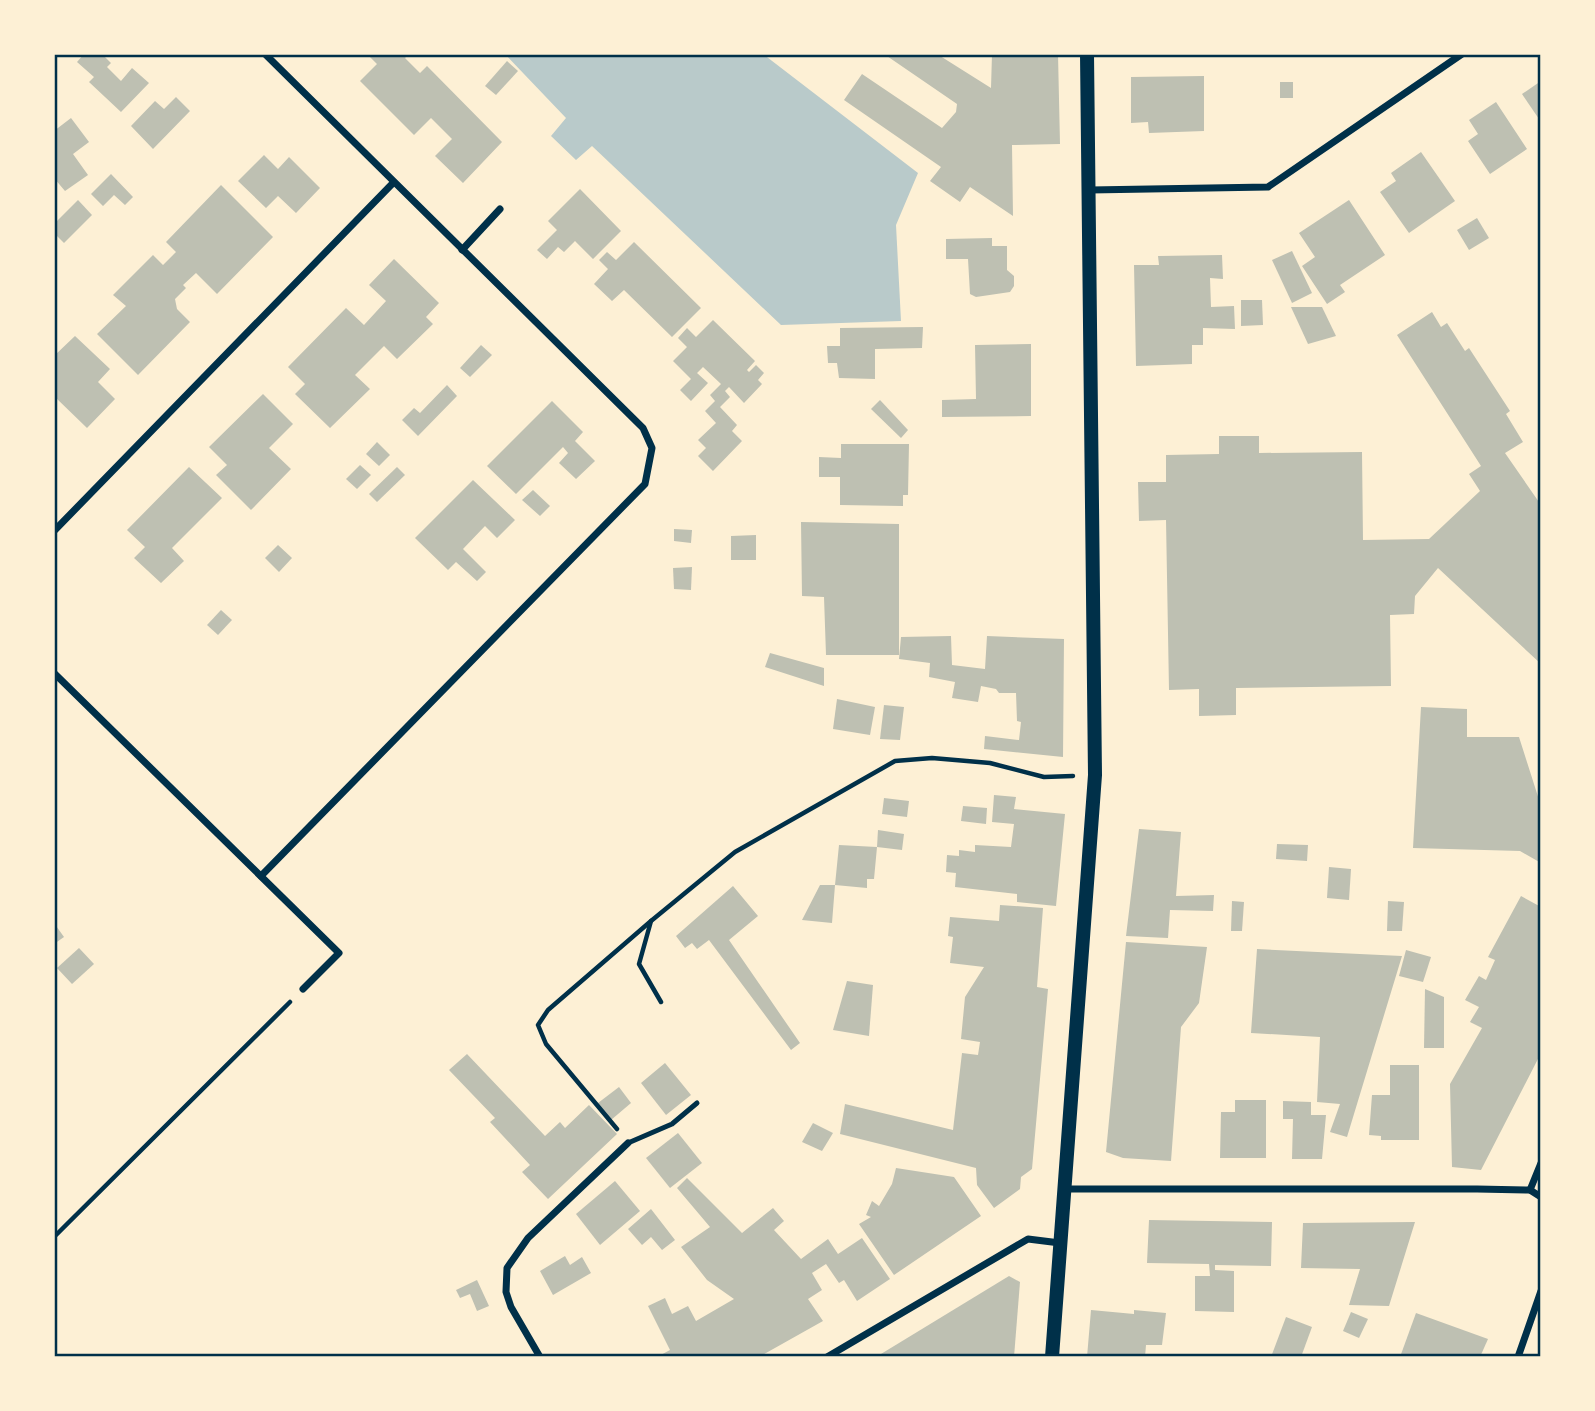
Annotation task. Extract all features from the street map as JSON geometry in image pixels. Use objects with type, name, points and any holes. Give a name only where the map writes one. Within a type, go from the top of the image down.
[{"type":"main road","points":[[1052,1357],[1063,1189],[1088,902],[1095,775],[1087,54]]},
{"type":"street","points":[[261,876],[645,484],[652,448],[643,428],[265,54]]},
{"type":"street","points":[[1090,190],[1268,187],[1462,54]]},
{"type":"street","points":[[54,531],[393,183]]},
{"type":"street","points":[[462,250],[500,209]]},
{"type":"street","points":[[54,673],[339,953],[303,989]]},
{"type":"street","points":[[540,1357],[511,1307],[506,1292],[507,1268],[528,1238],[628,1143]]},
{"type":"street","points":[[1530,1190],[1541,1163]]},
{"type":"street","points":[[1063,1189],[1530,1190],[1541,1197]]},
{"type":"street","points":[[827,1357],[1028,1239],[1060,1243]]},
{"type":"street","points":[[1518,1357],[1540,1294]]},
{"type":"lane","points":[[628,1143],[672,1124],[697,1103]]},
{"type":"path","points":[[628,1143],[546,1044],[538,1025],[548,1010],[735,852],[895,761],[932,758],[990,763],[1044,777],[1095,775]]},
{"type":"path","points":[[651,921],[639,964],[661,1002]]},
{"type":"path","points":[[54,1237],[303,989]]},
{"type":"shaded area","points":[[505,54],[763,54],[918,173],[896,225],[901,321],[781,325],[592,146],[576,160],[551,136],[566,118]]},
{"type":"building","points":[[84,54],[102,54],[111,63],[107,67],[121,81],[132,68],[149,83],[121,112],[89,82],[94,77],[77,62]]},
{"type":"building","points":[[367,54],[409,54],[405,58],[420,73],[427,66],[502,142],[463,183],[435,156],[452,139],[431,118],[414,135],[360,81],[377,64]]},
{"type":"building","points":[[884,54],[937,54],[991,88],[992,54],[1058,54],[1060,144],[1012,145],[1013,216],[970,187],[960,202],[930,181],[941,167],[844,100],[862,74],[942,128],[956,112],[957,104]]},
{"type":"building","points":[[507,61],[518,71],[496,95],[485,86]]},
{"type":"building","points":[[1204,76],[1204,131],[1149,133],[1148,122],[1131,123],[1131,77]]},
{"type":"building","points":[[1541,81],[1541,122],[1522,94]]},
{"type":"building","points":[[1280,82],[1293,82],[1293,98],[1280,98]]},
{"type":"building","points":[[176,97],[190,111],[153,149],[131,126],[155,101],[164,109]]},
{"type":"building","points":[[1496,102],[1527,149],[1490,174],[1468,141],[1478,134],[1469,120]]},
{"type":"building","points":[[71,118],[89,142],[73,154],[88,175],[65,191],[54,178],[54,131]]},
{"type":"building","points":[[1421,152],[1455,201],[1409,233],[1380,192],[1396,181],[1391,173]]},
{"type":"building","points":[[264,155],[278,169],[289,157],[320,188],[296,213],[278,196],[266,208],[238,181]]},
{"type":"building","points":[[111,174],[133,197],[125,205],[114,195],[103,206],[91,194]]},
{"type":"building","points":[[221,185],[273,237],[217,294],[196,273],[183,285],[186,288],[175,299],[177,309],[190,322],[138,375],[97,334],[126,306],[113,295],[153,255],[163,265],[176,252],[166,242]]},
{"type":"building","points":[[580,189],[621,231],[593,259],[575,241],[564,252],[558,247],[547,259],[537,250],[557,230],[548,221]]},
{"type":"building","points":[[78,200],[92,215],[64,243],[54,233],[54,224]]},
{"type":"building","points":[[1349,200],[1385,255],[1340,285],[1345,292],[1327,304],[1302,266],[1315,257],[1299,233]]},
{"type":"building","points":[[1477,218],[1489,238],[1469,250],[1457,230]]},
{"type":"building","points":[[992,238],[992,246],[1007,246],[1007,270],[1014,276],[1014,286],[1010,292],[976,297],[970,294],[968,259],[946,259],[946,239]]},
{"type":"building","points":[[634,242],[701,308],[672,337],[624,290],[612,301],[594,284],[608,269],[599,260],[607,252],[616,260]]},
{"type":"building","points":[[1292,251],[1312,293],[1292,303],[1272,260]]},
{"type":"building","points":[[1222,255],[1223,279],[1210,278],[1211,307],[1234,306],[1235,329],[1203,328],[1203,345],[1192,345],[1192,364],[1136,366],[1134,265],[1159,265],[1158,256]]},
{"type":"building","points":[[394,259],[439,303],[426,317],[433,324],[397,359],[384,346],[355,375],[370,389],[330,428],[295,394],[305,384],[288,367],[346,308],[364,325],[386,301],[369,285]]},
{"type":"building","points":[[1241,300],[1262,300],[1263,325],[1241,326]]},
{"type":"building","points":[[1291,307],[1322,307],[1336,336],[1308,344]]},
{"type":"building","points":[[1432,312],[1441,327],[1447,323],[1465,351],[1469,348],[1510,411],[1506,414],[1523,442],[1505,453],[1541,505],[1541,664],[1438,568],[1415,596],[1414,614],[1390,615],[1391,686],[1236,688],[1236,715],[1199,716],[1199,689],[1169,690],[1166,520],[1139,521],[1138,482],[1166,482],[1166,455],[1219,454],[1219,436],[1259,436],[1259,453],[1362,452],[1363,540],[1429,539],[1480,491],[1469,474],[1481,466],[1397,335]]},
{"type":"building","points":[[713,320],[755,361],[747,370],[749,372],[756,365],[764,373],[758,380],[762,384],[744,403],[729,387],[725,391],[730,397],[720,407],[737,425],[732,431],[742,441],[713,471],[698,456],[706,448],[698,440],[716,423],[705,411],[715,401],[710,395],[721,384],[703,367],[697,373],[708,383],[691,401],[680,390],[691,379],[673,361],[687,347],[678,338],[687,328],[696,337]]},
{"type":"building","points":[[923,327],[922,348],[875,349],[875,379],[839,378],[837,363],[828,363],[827,346],[840,346],[840,328]]},
{"type":"building","points":[[75,336],[110,369],[98,382],[115,399],[87,428],[54,396],[54,356]]},
{"type":"building","points":[[1031,344],[1031,416],[942,417],[942,400],[976,399],[975,345]]},
{"type":"building","points":[[481,345],[492,355],[470,377],[460,368]]},
{"type":"building","points":[[447,385],[457,396],[418,436],[402,420],[414,408],[420,413]]},
{"type":"building","points":[[263,394],[293,424],[269,448],[291,469],[251,510],[216,475],[227,465],[209,447]]},
{"type":"building","points":[[880,400],[908,430],[901,438],[871,409]]},
{"type":"building","points":[[552,401],[583,432],[575,441],[595,461],[576,479],[559,463],[568,453],[563,447],[516,494],[487,466]]},
{"type":"building","points":[[377,442],[390,455],[379,466],[366,454]]},
{"type":"building","points":[[841,444],[909,444],[908,495],[903,495],[903,506],[840,505],[840,477],[819,477],[819,457],[841,458]]},
{"type":"building","points":[[360,465],[371,475],[357,489],[346,479]]},
{"type":"building","points":[[189,467],[222,498],[172,548],[184,561],[161,583],[134,558],[145,547],[127,530]]},
{"type":"building","points":[[397,467],[405,475],[377,502],[369,494]]},
{"type":"building","points":[[473,480],[515,520],[497,538],[485,526],[463,549],[486,572],[477,581],[456,562],[448,570],[415,538]]},
{"type":"building","points":[[533,490],[550,506],[540,516],[522,500]]},
{"type":"building","points":[[801,522],[899,524],[899,655],[826,655],[824,597],[802,596]]},
{"type":"building","points":[[674,529],[692,530],[691,543],[674,541]]},
{"type":"building","points":[[756,535],[756,560],[731,560],[731,536]]},
{"type":"building","points":[[278,545],[292,558],[279,572],[265,558]]},
{"type":"building","points":[[692,567],[691,590],[674,589],[673,568]]},
{"type":"building","points":[[221,610],[232,620],[218,635],[207,625]]},
{"type":"building","points":[[951,636],[952,665],[985,669],[987,636],[1064,639],[1063,757],[984,749],[985,736],[1019,740],[1021,722],[1017,721],[1016,693],[999,693],[996,689],[981,686],[978,702],[952,698],[955,682],[929,677],[930,663],[899,659],[901,637]]},
{"type":"building","points":[[770,653],[824,668],[824,686],[765,667]]},
{"type":"building","points":[[837,699],[875,707],[870,735],[833,729]]},
{"type":"building","points":[[884,705],[904,707],[900,740],[880,739]]},
{"type":"building","points":[[1421,707],[1467,709],[1467,737],[1519,737],[1541,806],[1541,863],[1520,851],[1413,848]]},
{"type":"building","points":[[994,795],[1016,797],[1014,809],[1065,814],[1056,906],[1017,902],[1017,894],[955,887],[956,873],[946,872],[947,855],[959,856],[959,850],[975,852],[975,845],[1011,847],[1014,824],[992,822]]},
{"type":"building","points":[[884,798],[909,801],[907,817],[882,814]]},
{"type":"building","points":[[963,806],[987,808],[986,824],[961,821]]},
{"type":"building","points":[[1139,829],[1181,832],[1176,896],[1214,895],[1213,911],[1170,910],[1168,938],[1126,936]]},
{"type":"building","points":[[878,830],[904,834],[902,850],[877,847]]},
{"type":"building","points":[[1277,844],[1308,845],[1307,861],[1276,859]]},
{"type":"building","points":[[839,845],[877,847],[874,879],[867,879],[867,888],[835,885]]},
{"type":"building","points":[[1329,867],[1351,869],[1349,900],[1327,898]]},
{"type":"building","points":[[820,885],[835,885],[832,923],[802,920]]},
{"type":"building","points":[[733,886],[758,916],[729,940],[800,1043],[791,1050],[709,940],[697,949],[692,943],[685,948],[676,936]]},
{"type":"building","points":[[1521,896],[1541,907],[1541,1053],[1481,1170],[1452,1167],[1450,1084],[1482,1028],[1470,1022],[1479,1007],[1465,1000],[1479,976],[1486,980],[1495,960],[1488,957]]},
{"type":"building","points":[[1232,901],[1244,902],[1242,931],[1231,931]]},
{"type":"building","points":[[1388,901],[1404,902],[1402,931],[1387,931]]},
{"type":"building","points":[[1000,905],[1043,908],[1037,987],[1048,989],[1032,1169],[1021,1177],[1020,1189],[994,1208],[977,1185],[976,1168],[840,1134],[845,1104],[953,1130],[962,1053],[978,1055],[980,1042],[961,1039],[965,997],[984,967],[950,963],[953,937],[948,936],[950,917],[999,921]]},
{"type":"building","points":[[54,923],[64,937],[54,944]]},
{"type":"building","points":[[1126,942],[1207,947],[1199,1003],[1181,1027],[1171,1161],[1123,1158],[1106,1152]]},
{"type":"building","points":[[79,948],[94,964],[72,984],[57,968]]},
{"type":"building","points":[[1257,949],[1402,956],[1347,1137],[1330,1132],[1340,1104],[1317,1102],[1320,1037],[1251,1033]]},
{"type":"building","points":[[1406,950],[1431,957],[1423,982],[1399,976]]},
{"type":"building","points":[[847,981],[873,985],[869,1036],[833,1030]]},
{"type":"building","points":[[1425,989],[1444,997],[1444,1048],[1424,1048]]},
{"type":"building","points":[[467,1054],[545,1136],[560,1122],[565,1128],[589,1105],[617,1134],[548,1199],[522,1172],[530,1165],[490,1122],[495,1118],[449,1070]]},
{"type":"building","points":[[665,1063],[691,1095],[666,1115],[641,1083]]},
{"type":"building","points":[[1390,1065],[1419,1065],[1419,1140],[1381,1140],[1381,1136],[1369,1135],[1372,1095],[1390,1095]]},
{"type":"building","points":[[619,1087],[631,1103],[611,1120],[598,1103]]},
{"type":"building","points":[[1235,1100],[1266,1100],[1266,1158],[1220,1158],[1221,1112],[1235,1112]]},
{"type":"building","points":[[1283,1101],[1311,1102],[1311,1115],[1326,1115],[1322,1159],[1292,1159],[1293,1119],[1283,1119]]},
{"type":"building","points":[[813,1123],[833,1133],[822,1151],[802,1142]]},
{"type":"building","points":[[678,1133],[702,1163],[670,1188],[646,1158]]},
{"type":"building","points":[[896,1168],[954,1177],[981,1216],[894,1275],[859,1224],[871,1217],[866,1215],[872,1201],[879,1206],[892,1184]]},
{"type":"building","points":[[687,1178],[742,1233],[773,1208],[784,1221],[774,1230],[801,1259],[828,1239],[838,1254],[862,1238],[890,1279],[857,1301],[844,1280],[839,1283],[826,1264],[812,1273],[822,1290],[808,1299],[823,1321],[759,1357],[657,1357],[670,1350],[648,1306],[665,1298],[672,1314],[688,1306],[696,1321],[734,1299],[707,1280],[681,1247],[710,1227],[677,1188]]},
{"type":"building","points":[[615,1181],[640,1211],[600,1245],[576,1214]]},
{"type":"building","points":[[651,1209],[675,1240],[662,1250],[651,1237],[642,1245],[628,1229]]},
{"type":"building","points":[[1149,1220],[1272,1222],[1271,1266],[1215,1265],[1215,1270],[1234,1271],[1234,1312],[1195,1311],[1195,1276],[1210,1276],[1209,1264],[1147,1263]]},
{"type":"building","points":[[1415,1222],[1389,1306],[1349,1305],[1360,1269],[1301,1268],[1303,1223]]},
{"type":"building","points":[[565,1256],[570,1265],[582,1257],[591,1273],[553,1295],[540,1271]]},
{"type":"building","points":[[1009,1276],[1020,1282],[1014,1357],[876,1357]]},
{"type":"building","points":[[477,1280],[489,1306],[477,1311],[470,1294],[460,1298],[456,1290]]},
{"type":"building","points":[[1091,1310],[1134,1314],[1134,1310],[1166,1313],[1162,1345],[1146,1345],[1145,1357],[1087,1357]]},
{"type":"building","points":[[1351,1312],[1368,1319],[1359,1338],[1343,1331]]},
{"type":"building","points":[[1416,1313],[1488,1339],[1480,1357],[1400,1357]]},
{"type":"building","points":[[1286,1317],[1312,1327],[1301,1357],[1271,1357]]}]
